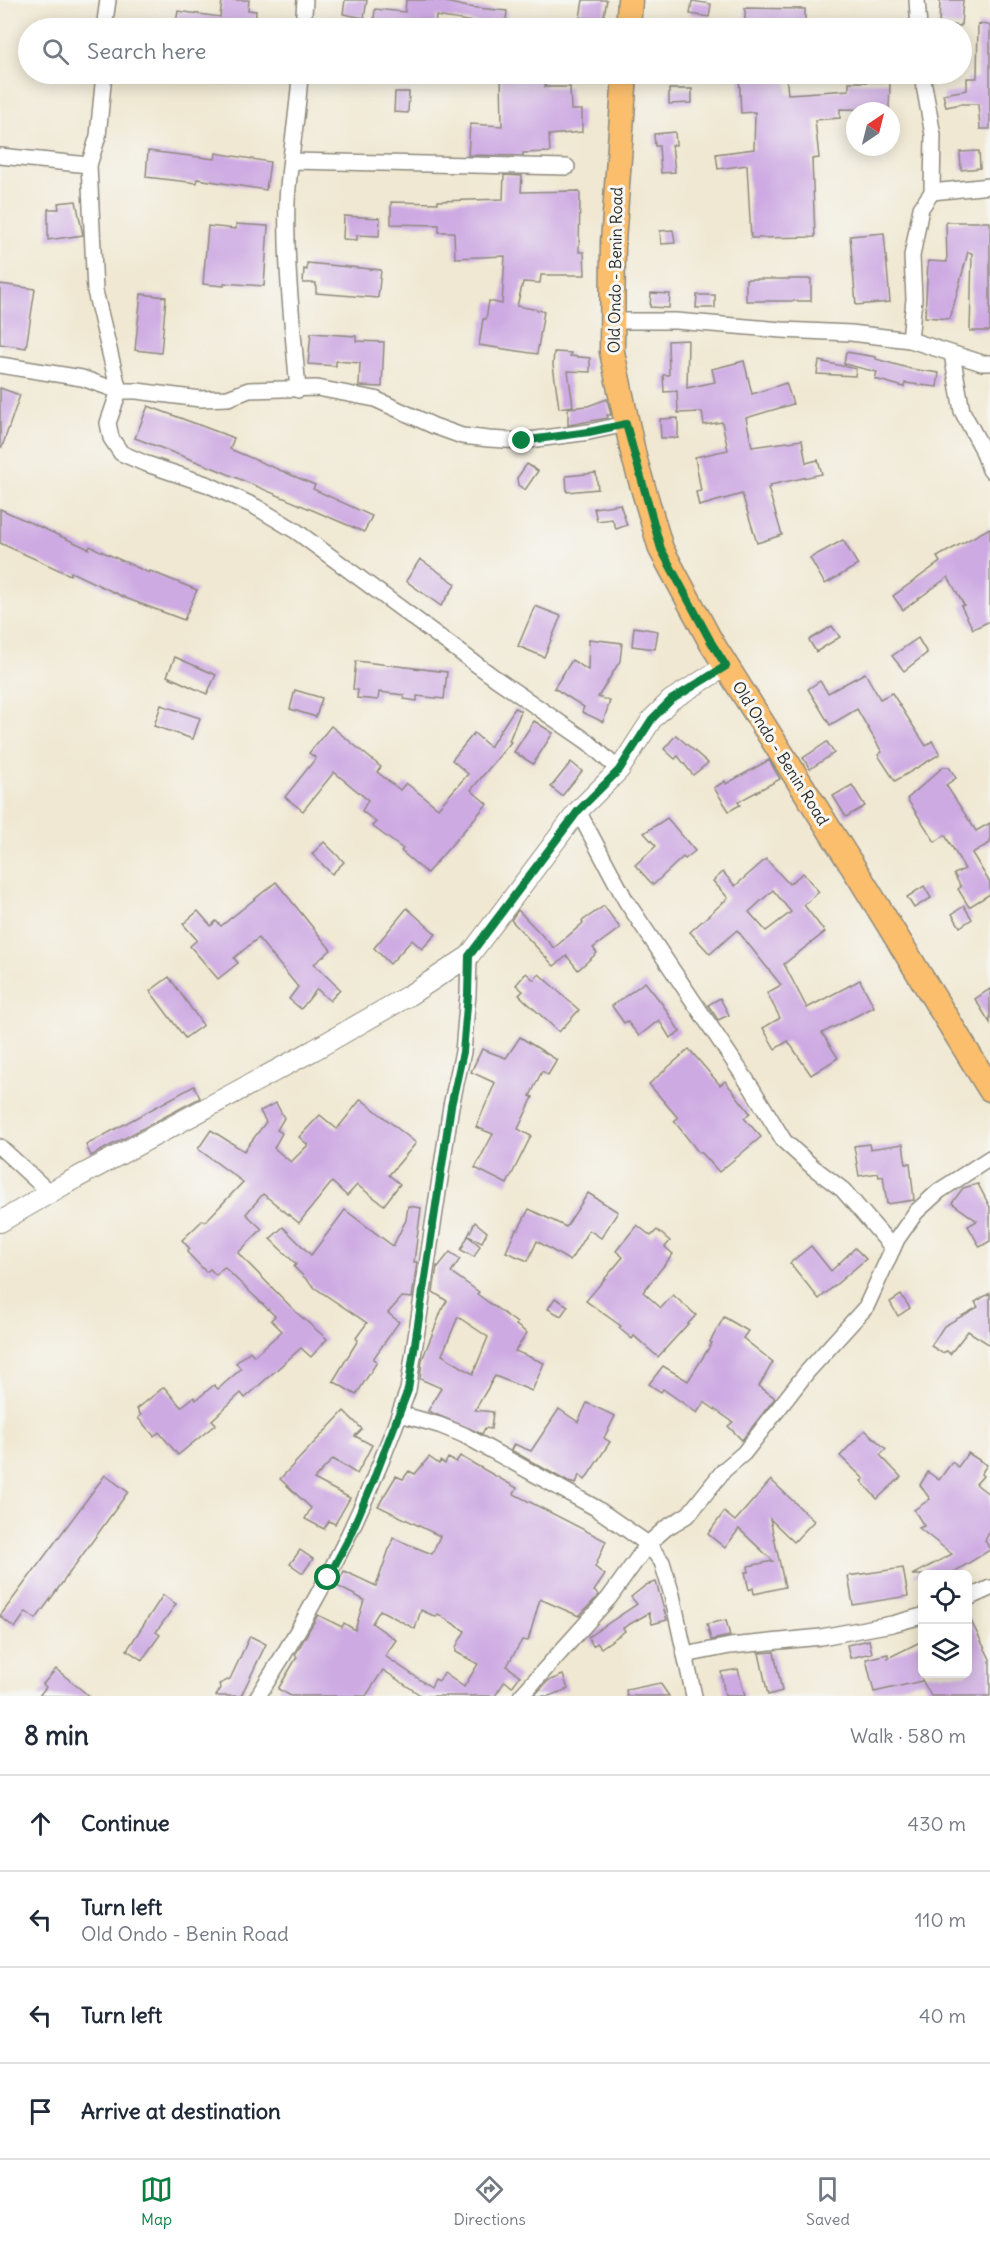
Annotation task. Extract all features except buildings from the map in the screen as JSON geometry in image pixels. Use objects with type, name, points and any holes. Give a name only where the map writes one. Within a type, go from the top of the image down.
[{"type":"main road","points":[[629,18],[630,0]]},
{"type":"main road","name":"Old Ondo - Benin Road","points":[[624,84],[614,230],[612,352],[626,424],[661,549],[711,642],[990,1089]]},
{"type":"street","points":[[105,18],[108,0]]},
{"type":"street","points":[[304,18],[305,0]]},
{"type":"street","points":[[917,0],[918,18]]},
{"type":"street","points":[[103,84],[98,136],[89,165],[95,291],[119,391],[108,423],[111,438],[121,453],[209,486],[256,507],[296,531],[495,678],[588,742],[619,770]]},
{"type":"street","points":[[298,390],[289,302],[287,240],[288,199],[299,84]]},
{"type":"street","points":[[910,340],[914,299],[912,256],[921,208],[932,192],[933,135],[924,84]]},
{"type":"street","points":[[0,156],[89,165]]},
{"type":"street","points":[[292,161],[567,167]]},
{"type":"street","points":[[932,192],[990,186]]},
{"type":"street","points":[[611,321],[676,321],[782,330],[840,332],[910,340],[982,363],[990,363]]},
{"type":"street","points":[[952,354],[962,411],[982,448],[990,470]]},
{"type":"street","points":[[0,365],[82,378],[119,391],[200,399],[228,398],[249,390],[317,388],[375,399],[462,436],[489,439],[522,441],[589,432],[626,424]]},
{"type":"street","points":[[0,1222],[314,1050],[408,996],[469,956],[578,811],[619,770],[652,719],[671,700],[726,666]]},
{"type":"street","points":[[578,811],[626,902],[753,1090],[784,1141],[843,1190],[893,1248]]},
{"type":"street","points":[[258,1696],[294,1640],[347,1542],[408,1390],[451,1106],[463,1052],[469,956]]},
{"type":"street","points":[[0,1147],[50,1193]]},
{"type":"street","points":[[521,1696],[609,1598],[648,1544],[666,1528],[688,1514],[717,1478],[744,1453],[807,1372],[866,1308],[897,1239],[915,1212],[939,1191],[990,1158]]},
{"type":"street","points":[[400,1414],[464,1435],[596,1508],[648,1544],[662,1562],[672,1595],[694,1696]]},
{"type":"street","points":[[972,1596],[990,1588]]},
{"type":"street","points":[[686,1655],[730,1646],[821,1637],[918,1617]]},
{"type":"route","points":[[328,1578],[347,1542],[374,1479],[408,1390],[417,1317],[438,1198],[451,1106],[463,1052],[469,956],[578,811],[619,770],[652,719],[671,700],[726,666],[661,549],[626,424],[589,432],[522,441]]}]
